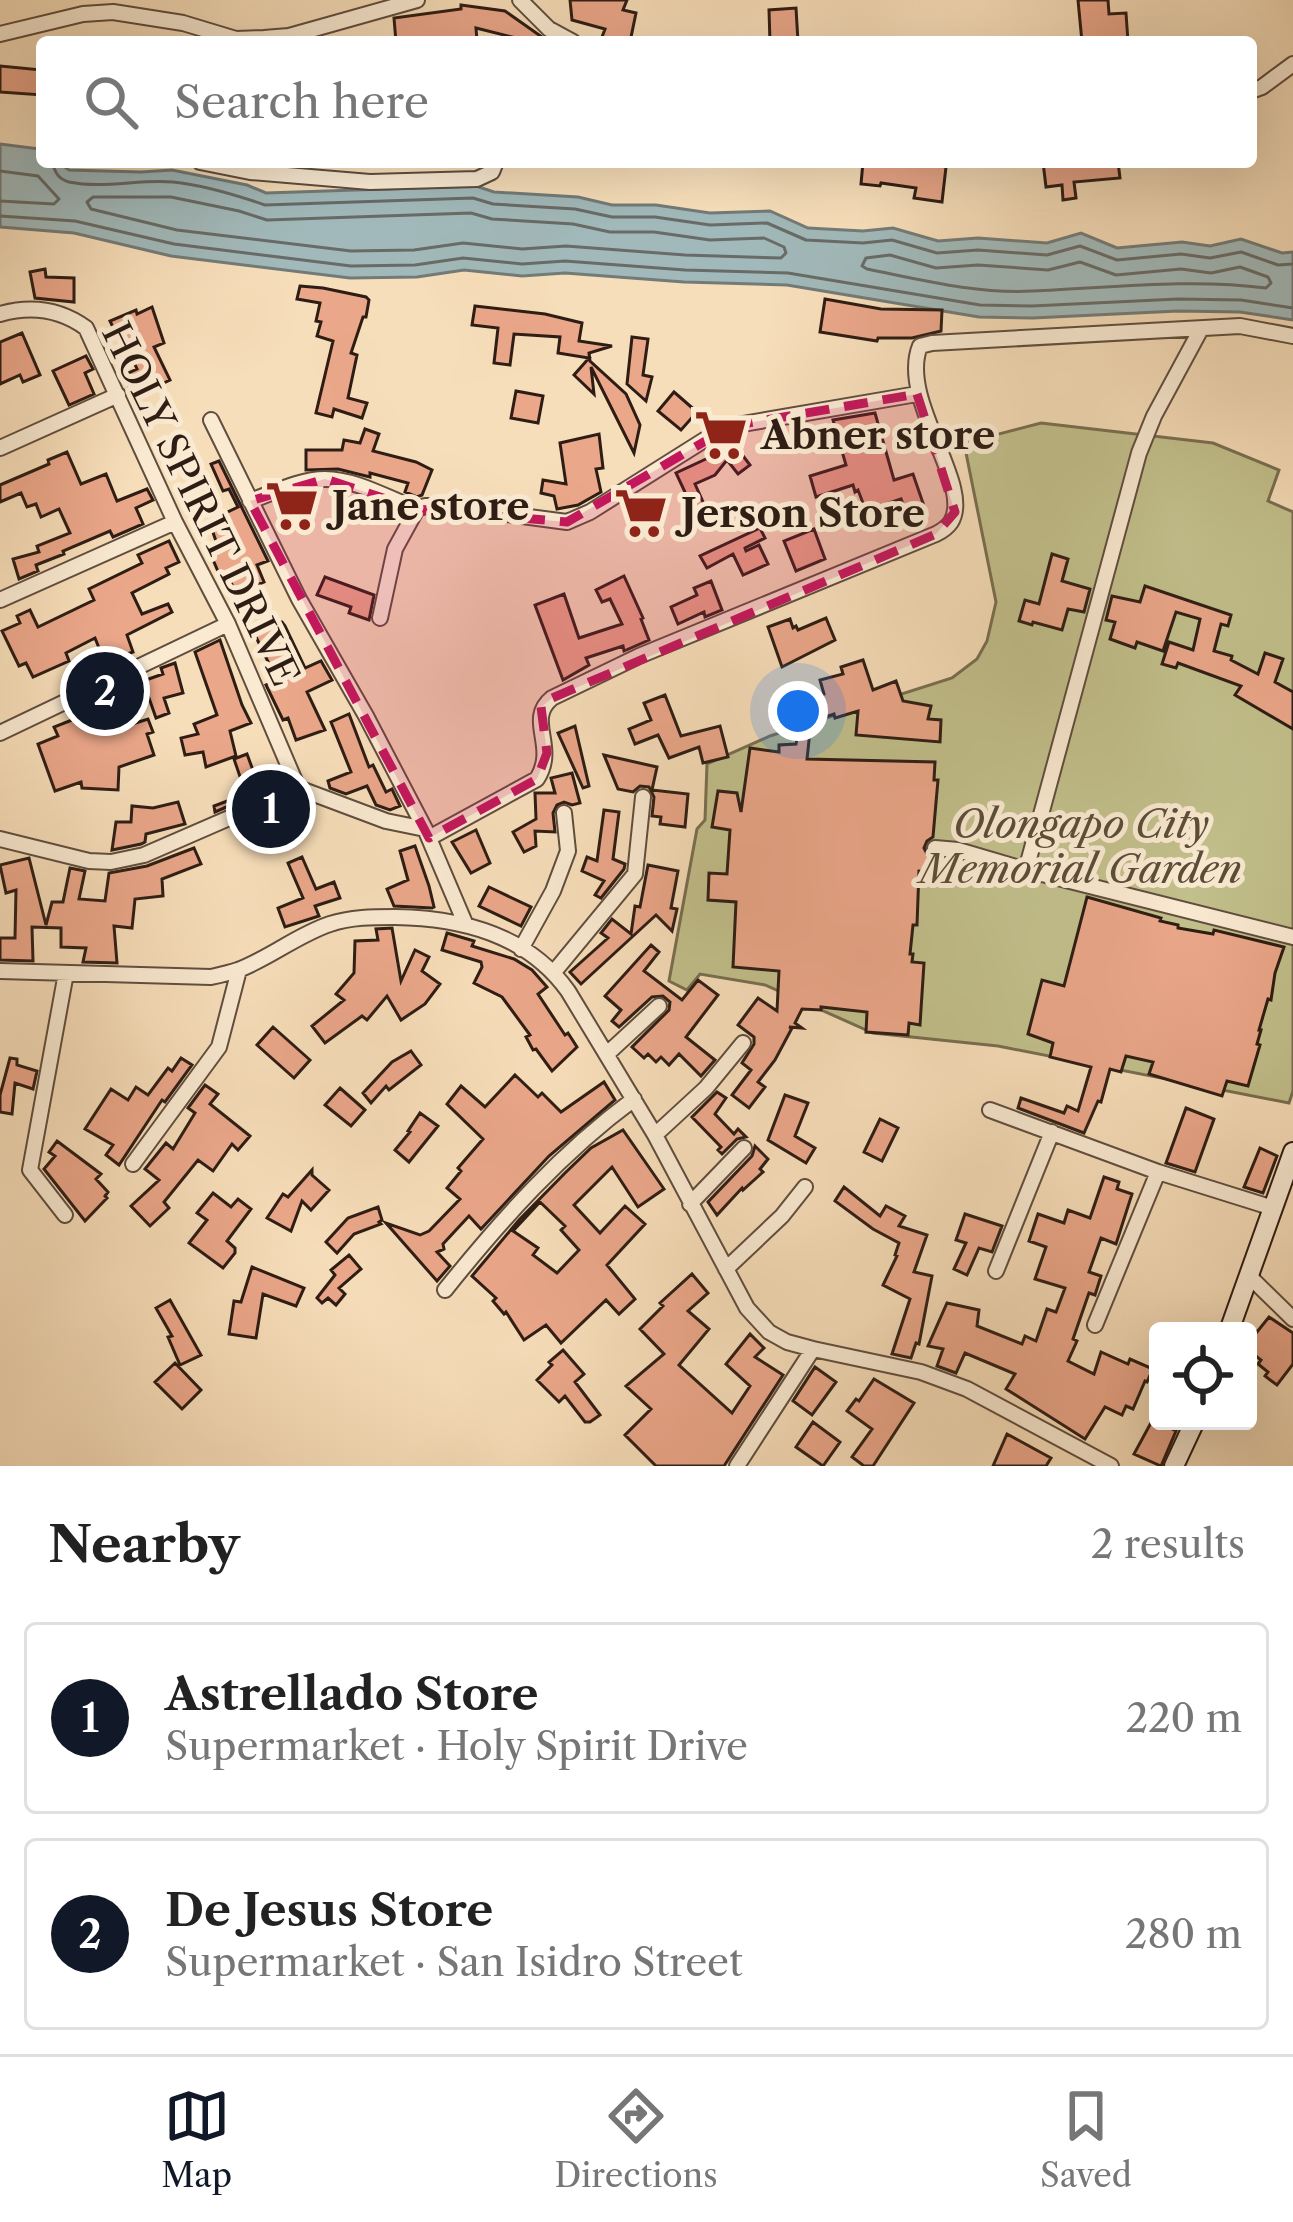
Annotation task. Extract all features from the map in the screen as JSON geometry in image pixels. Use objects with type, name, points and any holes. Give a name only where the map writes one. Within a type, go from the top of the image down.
[{"type":"main road","points":[[1232,1322],[1293,1152]]},
{"type":"main road","points":[[1174,1466],[1192,1430]]},
{"type":"street","points":[[290,36],[416,0]]},
{"type":"street","points":[[520,0],[546,36]]},
{"type":"street","points":[[0,34],[82,14],[113,12],[183,23],[226,36]]},
{"type":"street","points":[[1257,89],[1293,64]]},
{"type":"street","points":[[230,168],[370,182],[477,179],[493,168]]},
{"type":"street","name":"HOLY SPIRIT DRIVE","points":[[0,314],[45,310],[67,314],[86,328],[175,522],[228,624],[298,788]]},
{"type":"street","points":[[0,838],[89,861],[111,862],[143,855],[298,788],[427,833],[537,778],[547,752],[540,712],[552,698],[639,656],[950,526],[955,512],[952,485],[917,394],[920,346],[1240,326],[1293,336]]},
{"type":"street","points":[[1026,870],[1139,453],[1201,329]]},
{"type":"street","points":[[380,618],[395,549],[418,509],[425,506],[567,522],[731,426],[917,394]]},
{"type":"street","points":[[0,448],[118,395]]},
{"type":"street","points":[[211,420],[299,599],[427,833],[465,922]]},
{"type":"street","points":[[250,501],[325,479],[418,509]]},
{"type":"street","points":[[0,600],[175,522]]},
{"type":"street","points":[[0,733],[228,624]]},
{"type":"street","points":[[554,972],[634,874],[644,796]]},
{"type":"street","points":[[521,949],[553,891],[568,851],[564,814]]},
{"type":"street","points":[[935,848],[1293,937]]},
{"type":"street","points":[[0,971],[211,977],[239,970],[329,924],[363,916],[465,922],[505,939],[554,972],[655,1135],[747,1308],[769,1332],[787,1342],[921,1372],[967,1389],[1111,1466]]},
{"type":"street","points":[[133,1163],[219,1047],[239,970]]},
{"type":"street","points":[[65,1215],[30,1170],[66,973]]},
{"type":"street","points":[[607,1054],[659,1006]]},
{"type":"street","points":[[655,1135],[706,1088],[742,1043]]},
{"type":"street","points":[[445,1290],[542,1178],[591,1131],[634,1099]]},
{"type":"street","points":[[990,1110],[1158,1172],[1273,1208]]},
{"type":"street","points":[[996,1271],[1052,1132]]},
{"type":"street","points":[[690,1204],[744,1148]]},
{"type":"street","points":[[1095,1324],[1158,1172]]},
{"type":"street","points":[[727,1269],[805,1187]]},
{"type":"street","points":[[1248,1275],[1293,1319]]},
{"type":"street","points":[[737,1466],[813,1349]]},
{"type":"highlighted area","points":[[917,394],[955,512],[936,534],[552,698],[541,707],[547,753],[537,779],[429,838],[250,501],[325,479],[417,509],[567,522],[731,426]]},
{"type":"green space","name":"Olongapo City Memorial Garden","points":[[1041,423],[1213,443],[1279,470],[1268,501],[1293,512],[1293,1091],[1289,1103],[998,1046],[873,1033],[765,985],[700,974],[687,990],[669,981],[697,829],[705,820],[707,764],[770,736],[952,678],[977,659],[987,641],[996,602],[964,443]]},
{"type":"water","points":[[0,144],[36,148],[36,168],[172,170],[266,193],[476,186],[612,205],[710,213],[770,211],[808,228],[893,228],[938,241],[978,238],[1047,243],[1081,233],[1117,248],[1182,242],[1210,246],[1241,239],[1282,253],[1293,252],[1293,320],[1240,312],[1178,311],[979,317],[787,285],[565,273],[522,276],[464,270],[417,277],[350,278],[171,256],[74,233],[0,227]]},
{"type":"building","points":[[570,0],[627,0],[623,10],[636,13],[631,36],[602,36],[605,29],[572,20]]},
{"type":"building","points":[[1078,0],[1108,0],[1109,14],[1126,13],[1128,36],[1081,36]]},
{"type":"building","points":[[461,5],[505,11],[540,36],[508,36],[476,28],[477,36],[396,36],[394,18],[461,9]]},
{"type":"building","points":[[796,8],[798,36],[770,36],[769,10]]},
{"type":"building","points":[[0,66],[36,69],[36,95],[0,92]]},
{"type":"building","points":[[862,168],[946,168],[942,202],[914,198],[916,188],[861,184]]},
{"type":"building","points":[[1044,168],[1119,168],[1120,178],[1074,182],[1076,198],[1063,200],[1062,185],[1046,187]]},
{"type":"building","points":[[45,269],[46,277],[74,278],[74,302],[35,298],[30,272]]},
{"type":"building","points":[[300,286],[369,300],[351,353],[357,355],[348,398],[367,403],[362,418],[334,409],[332,417],[316,413],[333,341],[317,336],[320,303],[297,299]]},
{"type":"building","points":[[825,299],[881,309],[942,310],[941,331],[877,341],[820,332]]},
{"type":"building","points":[[475,306],[582,323],[579,341],[612,346],[589,353],[590,361],[626,394],[640,425],[634,453],[591,367],[594,394],[574,375],[589,358],[558,353],[560,337],[514,334],[510,365],[494,363],[498,328],[472,325]]},
{"type":"building","points":[[152,307],[164,343],[154,347],[170,380],[133,397],[124,375],[137,369],[110,321]]},
{"type":"building","points":[[22,333],[40,375],[23,382],[20,375],[0,384],[0,342]]},
{"type":"building","points":[[632,337],[648,339],[643,375],[652,377],[646,401],[627,384]]},
{"type":"building","points":[[86,356],[93,369],[85,373],[94,394],[69,405],[53,371]]},
{"type":"building","points":[[516,391],[543,396],[538,423],[511,418]]},
{"type":"building","points":[[674,392],[697,412],[681,430],[658,411]]},
{"type":"building","points":[[875,413],[894,480],[913,474],[924,506],[906,512],[901,499],[866,511],[853,485],[816,497],[810,476],[846,465],[833,420]]},
{"type":"building","points":[[365,429],[379,434],[373,451],[432,470],[422,495],[405,492],[408,483],[370,473],[370,477],[338,469],[306,470],[306,450],[342,450],[344,440],[360,443]]},
{"type":"building","points":[[599,434],[603,468],[596,469],[601,492],[578,505],[557,509],[554,496],[541,493],[543,480],[566,484],[560,443]]},
{"type":"building","points":[[730,439],[735,445],[742,442],[737,448],[750,465],[738,474],[727,460],[715,475],[695,484],[708,513],[692,520],[686,507],[691,505],[676,473],[721,452],[717,446]]},
{"type":"building","points":[[67,452],[81,484],[106,474],[117,501],[147,489],[153,500],[136,508],[143,524],[113,537],[110,531],[63,551],[19,579],[13,559],[39,552],[37,546],[70,533],[59,509],[41,517],[36,504],[27,507],[21,493],[0,502],[0,485]]},
{"type":"building","points":[[219,461],[268,561],[257,565],[264,582],[236,594],[227,573],[220,576],[208,548],[217,544],[209,521],[238,507],[229,489],[223,491],[211,464]]},
{"type":"building","points":[[760,528],[765,538],[745,548],[759,545],[768,564],[743,575],[733,554],[707,568],[700,556]]},
{"type":"building","points":[[814,529],[825,559],[796,571],[784,541]]},
{"type":"building","points":[[169,541],[179,562],[166,568],[169,574],[132,593],[142,614],[168,604],[172,612],[127,635],[133,652],[116,658],[119,664],[105,670],[95,638],[66,653],[69,661],[33,677],[26,663],[19,666],[2,631],[20,623],[17,616],[30,610],[38,627],[94,600],[89,589],[142,563],[138,555]]},
{"type":"building","points":[[1052,554],[1068,559],[1062,581],[1090,589],[1084,612],[1068,609],[1062,630],[1019,621],[1025,600],[1039,604]]},
{"type":"building","points":[[624,576],[649,640],[624,651],[623,646],[586,658],[589,665],[563,680],[535,605],[564,594],[579,638],[622,624],[610,599],[602,602],[596,590]]},
{"type":"building","points":[[325,577],[374,595],[369,620],[349,613],[351,607],[317,595]]},
{"type":"building","points":[[711,581],[722,610],[678,624],[671,607],[697,595],[694,588]]},
{"type":"building","points":[[1145,586],[1231,615],[1228,626],[1221,624],[1214,651],[1232,656],[1231,660],[1258,674],[1265,653],[1283,659],[1275,682],[1293,692],[1293,729],[1235,695],[1241,686],[1178,663],[1176,668],[1162,664],[1169,642],[1193,650],[1200,619],[1176,612],[1163,651],[1110,639],[1115,622],[1106,620],[1112,596],[1140,602]]},
{"type":"building","points":[[826,618],[835,640],[782,667],[768,627],[790,619],[798,630]]},
{"type":"building","points":[[277,622],[285,626],[305,668],[321,661],[332,680],[307,692],[325,730],[296,740],[266,685],[277,680],[254,633]]},
{"type":"building","points":[[220,640],[251,723],[230,731],[236,756],[206,767],[203,752],[185,755],[181,738],[198,734],[194,724],[217,715],[195,652]]},
{"type":"building","points":[[863,660],[873,690],[896,681],[903,701],[931,706],[928,719],[941,720],[940,742],[856,735],[858,711],[835,718],[834,714],[811,722],[807,759],[935,762],[933,837],[924,848],[933,859],[934,872],[919,871],[917,925],[913,925],[910,954],[912,962],[924,963],[920,1025],[909,1023],[908,1035],[866,1032],[867,1012],[802,1009],[795,1023],[802,1028],[789,1027],[775,1060],[758,1082],[765,1087],[749,1108],[732,1095],[751,1070],[742,1063],[754,1044],[754,1037],[738,1025],[758,998],[777,1011],[779,971],[733,967],[736,902],[708,900],[709,873],[727,874],[730,830],[712,827],[718,791],[737,793],[741,812],[750,748],[779,752],[779,745],[796,744],[801,717],[796,704],[824,694],[820,680],[843,674],[841,667]]},
{"type":"building","points":[[175,663],[183,693],[164,698],[169,713],[156,718],[143,681],[163,674],[161,668]]},
{"type":"building","points":[[120,692],[129,725],[148,719],[154,755],[119,767],[118,790],[82,788],[81,782],[55,791],[38,744],[58,736],[54,727],[72,720],[71,715],[88,708],[87,704]]},
{"type":"building","points":[[665,695],[681,736],[720,726],[728,757],[703,763],[699,747],[669,758],[658,735],[635,744],[629,729],[651,720],[644,703]]},
{"type":"building","points":[[349,714],[369,767],[373,765],[386,792],[392,789],[400,806],[390,810],[376,805],[367,786],[346,794],[330,788],[328,781],[351,772],[331,722]]},
{"type":"building","points":[[575,726],[589,786],[583,788],[558,733]]},
{"type":"building","points":[[247,754],[261,792],[215,812],[214,806],[246,794],[234,759]]},
{"type":"building","points":[[604,755],[657,767],[652,790],[688,794],[685,827],[660,824],[661,817],[652,816],[654,797],[649,787],[640,786],[633,792],[618,789]]},
{"type":"building","points":[[572,773],[580,803],[557,805],[555,832],[535,831],[536,846],[524,852],[513,832],[536,819],[535,793],[555,793],[551,778]]},
{"type":"building","points":[[178,802],[185,824],[146,834],[141,844],[112,850],[116,822],[131,822],[132,806],[153,808]]},
{"type":"building","points":[[604,810],[619,812],[613,859],[625,864],[601,898],[595,895],[604,881],[582,871],[587,857],[597,861]]},
{"type":"building","points":[[476,830],[490,863],[471,873],[452,842]]},
{"type":"building","points":[[415,846],[432,908],[394,906],[387,889],[408,880],[400,851]]},
{"type":"building","points":[[194,848],[201,864],[162,879],[163,896],[135,899],[132,928],[114,926],[117,963],[83,962],[86,948],[61,947],[61,928],[32,927],[33,961],[0,960],[0,938],[15,938],[16,890],[6,893],[0,865],[29,858],[46,925],[52,902],[63,902],[70,868],[85,871],[79,899],[105,901],[109,873],[147,866]]},
{"type":"building","points":[[302,857],[316,889],[334,882],[340,898],[315,906],[319,916],[285,927],[278,908],[303,898],[288,863]]},
{"type":"building","points":[[648,865],[678,871],[672,931],[656,915],[581,984],[570,972],[608,938],[601,933],[612,919],[631,934]]},
{"type":"building","points":[[489,887],[531,907],[521,926],[479,906]]},
{"type":"building","points":[[1087,897],[1161,918],[1178,928],[1213,934],[1214,930],[1284,947],[1248,1086],[1227,1081],[1222,1096],[1149,1074],[1153,1062],[1126,1056],[1121,1072],[1110,1069],[1101,1102],[1084,1133],[1018,1108],[1021,1098],[1064,1113],[1067,1106],[1078,1111],[1091,1067],[1050,1057],[1053,1043],[1028,1034],[1042,980],[1064,986]]},
{"type":"building","points":[[392,928],[401,981],[415,950],[429,957],[422,971],[440,984],[425,1004],[401,1020],[387,996],[367,1020],[362,1016],[325,1043],[312,1026],[344,1000],[336,994],[354,973],[355,941],[378,940],[376,929]]},
{"type":"building","points":[[447,933],[514,959],[547,987],[538,994],[577,1047],[552,1071],[533,1050],[526,1037],[530,1035],[502,997],[474,983],[481,962],[442,950]]},
{"type":"building","points":[[651,945],[659,952],[644,971],[682,1000],[698,980],[718,995],[686,1037],[715,1060],[701,1076],[679,1054],[669,1065],[661,1057],[656,1062],[648,1054],[644,1058],[632,1047],[669,1010],[670,1002],[663,996],[652,997],[619,1027],[612,1021],[621,1010],[605,996]]},
{"type":"building","points":[[273,1027],[310,1060],[294,1078],[257,1045]]},
{"type":"building","points":[[411,1051],[421,1065],[389,1090],[386,1086],[371,1103],[363,1093],[392,1062]]},
{"type":"building","points":[[10,1058],[37,1071],[33,1089],[15,1083],[12,1114],[0,1112]]},
{"type":"building","points":[[181,1058],[192,1065],[119,1165],[106,1155],[113,1145],[85,1129],[111,1089],[128,1100],[136,1087],[148,1095]]},
{"type":"building","points":[[515,1075],[561,1112],[604,1082],[615,1100],[549,1156],[481,1229],[469,1216],[437,1252],[450,1266],[437,1281],[386,1223],[420,1235],[460,1199],[447,1188],[483,1139],[447,1104],[461,1086],[485,1107]]},
{"type":"building","points":[[205,1085],[218,1094],[210,1104],[250,1136],[238,1150],[232,1144],[213,1171],[198,1160],[164,1202],[169,1208],[150,1226],[131,1206],[159,1180],[145,1169],[166,1143],[173,1149],[195,1113],[188,1108]]},
{"type":"building","points":[[340,1088],[365,1110],[351,1126],[325,1105]]},
{"type":"building","points":[[717,1092],[726,1098],[715,1114],[734,1134],[738,1129],[746,1137],[722,1154],[721,1147],[692,1117]]},
{"type":"building","points":[[785,1095],[808,1103],[795,1136],[815,1148],[806,1163],[768,1140]]},
{"type":"building","points":[[1186,1108],[1214,1119],[1195,1172],[1166,1163]]},
{"type":"building","points":[[420,1113],[438,1126],[409,1162],[395,1150]]},
{"type":"building","points":[[880,1119],[898,1128],[882,1161],[864,1152]]},
{"type":"building","points":[[623,1130],[664,1189],[638,1207],[612,1167],[574,1205],[600,1233],[625,1206],[645,1224],[607,1265],[635,1299],[619,1314],[606,1300],[561,1343],[546,1325],[524,1340],[493,1301],[496,1298],[472,1276],[519,1220],[591,1148]],"holes":[[[540,1202],[565,1226],[561,1230],[579,1250],[557,1273],[533,1255],[538,1248],[513,1231]]]},
{"type":"building","points":[[57,1141],[101,1174],[96,1179],[108,1192],[85,1221],[44,1169],[55,1156],[49,1152]]},
{"type":"building","points":[[755,1146],[768,1159],[760,1169],[763,1172],[717,1215],[708,1202],[752,1156]]},
{"type":"building","points":[[1260,1148],[1277,1156],[1263,1193],[1244,1187]]},
{"type":"building","points":[[312,1170],[329,1190],[311,1210],[302,1201],[291,1231],[267,1218],[283,1194],[288,1197]]},
{"type":"building","points":[[1104,1177],[1132,1194],[1116,1244],[1101,1238],[1089,1272],[1101,1276],[1095,1295],[1089,1293],[1068,1361],[1094,1374],[1101,1352],[1149,1367],[1149,1378],[1133,1409],[1126,1406],[1122,1415],[1105,1407],[1085,1439],[1006,1389],[1015,1374],[965,1353],[956,1373],[937,1366],[943,1349],[928,1346],[947,1303],[979,1310],[977,1326],[1022,1344],[1025,1336],[1036,1341],[1047,1309],[1056,1312],[1065,1288],[1035,1279],[1046,1247],[1029,1241],[1038,1214],[1064,1223],[1068,1210],[1090,1218]]},
{"type":"building","points":[[844,1187],[880,1216],[886,1206],[905,1216],[899,1226],[927,1235],[914,1272],[932,1276],[919,1344],[911,1358],[892,1354],[910,1299],[883,1285],[899,1243],[835,1201]]},
{"type":"building","points":[[213,1193],[231,1207],[238,1199],[251,1209],[227,1241],[235,1253],[223,1268],[189,1243],[207,1220],[197,1213]]},
{"type":"building","points":[[378,1207],[381,1224],[354,1234],[337,1253],[326,1242],[348,1218]]},
{"type":"building","points":[[965,1214],[1002,1226],[992,1252],[979,1248],[967,1275],[954,1269],[966,1243],[956,1240]]},
{"type":"building","points":[[349,1255],[361,1269],[339,1288],[345,1294],[336,1305],[328,1298],[322,1303],[317,1298],[335,1275],[331,1270]]},
{"type":"building","points":[[252,1267],[304,1288],[296,1306],[263,1294],[256,1338],[229,1334],[234,1301],[241,1302]]},
{"type":"building","points":[[692,1274],[708,1293],[688,1311],[709,1329],[679,1365],[732,1413],[750,1386],[726,1364],[750,1334],[764,1348],[755,1357],[783,1375],[724,1466],[656,1466],[625,1435],[651,1409],[626,1386],[664,1354],[640,1329]]},
{"type":"building","points":[[170,1300],[201,1355],[180,1365],[168,1337],[172,1336],[156,1308]]},
{"type":"building","points":[[1269,1317],[1293,1333],[1293,1364],[1277,1385],[1258,1364],[1257,1332]]},
{"type":"building","points":[[563,1350],[584,1374],[575,1382],[600,1415],[590,1422],[585,1422],[565,1396],[559,1402],[537,1380]]},
{"type":"building","points":[[175,1363],[201,1390],[182,1409],[155,1382]]},
{"type":"building","points":[[815,1367],[836,1382],[812,1415],[793,1401]]},
{"type":"building","points":[[874,1379],[914,1403],[873,1466],[864,1466],[852,1457],[872,1429],[847,1411]]},
{"type":"building","points":[[813,1422],[840,1442],[823,1466],[796,1447]]},
{"type":"building","points":[[1149,1426],[1176,1431],[1161,1466],[1134,1454]]},
{"type":"building","points":[[1007,1434],[1051,1458],[1046,1466],[993,1466]]},
{"type":"place","name":"Abner store","points":[[721,435]]},
{"type":"place","name":"Jane store","points":[[292,506]]},
{"type":"place","name":"Jerson Store","points":[[641,513]]},
{"type":"place","name":"De Jesus Store","points":[[105,691]]},
{"type":"place","name":"Astrellado Store","points":[[271,809]]}]
